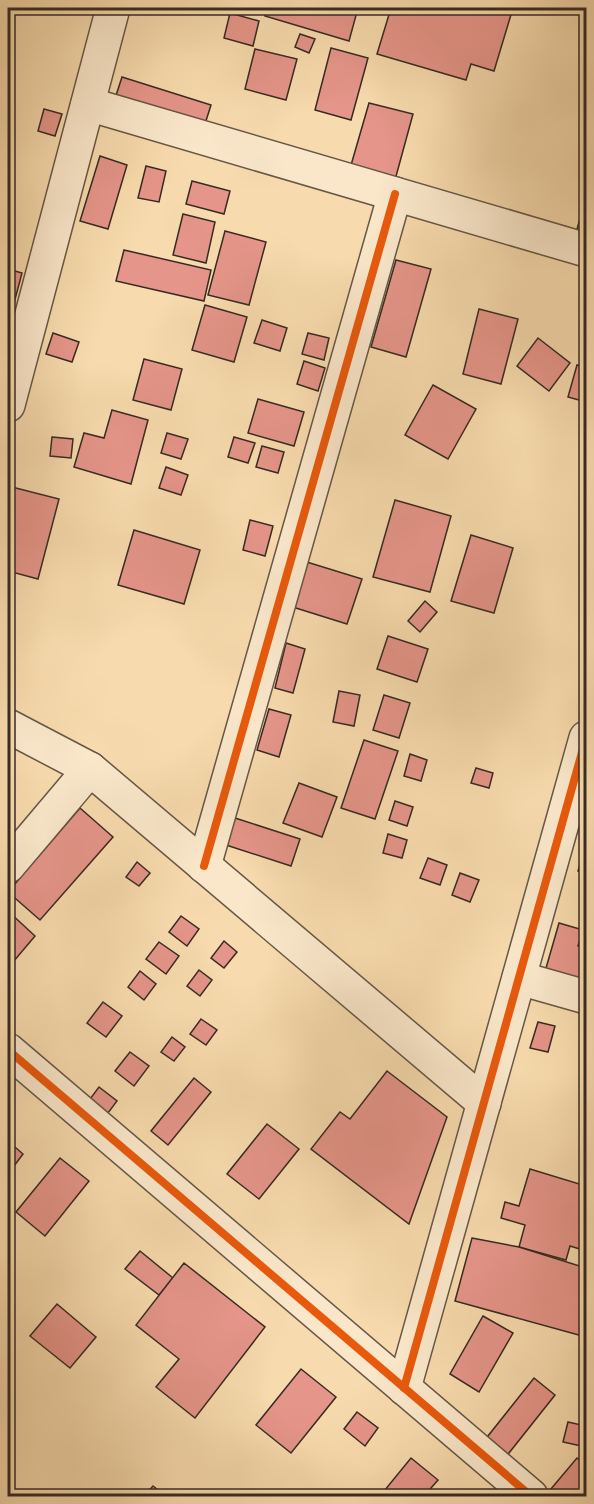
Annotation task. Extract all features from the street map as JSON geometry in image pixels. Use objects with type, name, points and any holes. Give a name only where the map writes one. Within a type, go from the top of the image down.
[{"type":"street","points":[[8,405],[113,8]]},
{"type":"street","points":[[88,104],[586,250]]},
{"type":"street","points":[[204,866],[395,194]]},
{"type":"street","points":[[8,726],[90,769],[484,1103]]},
{"type":"street","points":[[404,1388],[586,738]]},
{"type":"street","points":[[8,866],[90,769]]},
{"type":"street","points":[[519,978],[586,997]]},
{"type":"street","points":[[8,1050],[531,1497]]},
{"type":"building","points":[[267,8],[358,8],[349,41],[265,16]]},
{"type":"building","points":[[391,8],[513,8],[494,71],[471,64],[466,80],[377,54]]},
{"type":"building","points":[[230,13],[259,21],[253,46],[224,38]]},
{"type":"building","points":[[300,34],[315,39],[309,53],[295,47]]},
{"type":"building","points":[[331,48],[368,58],[351,120],[315,110]]},
{"type":"building","points":[[255,49],[297,59],[286,100],[245,89]]},
{"type":"building","points":[[122,77],[211,105],[199,143],[110,114]]},
{"type":"building","points":[[369,103],[413,114],[392,191],[347,179]]},
{"type":"building","points":[[44,109],[62,114],[55,136],[38,131]]},
{"type":"building","points":[[100,156],[127,165],[108,229],[80,221]]},
{"type":"building","points":[[146,166],[166,171],[159,202],[138,198]]},
{"type":"building","points":[[192,181],[230,191],[224,214],[186,204]]},
{"type":"building","points":[[586,197],[586,251],[572,247]]},
{"type":"building","points":[[183,214],[215,222],[206,263],[173,255]]},
{"type":"building","points":[[225,231],[266,242],[249,305],[208,295]]},
{"type":"building","points":[[124,250],[211,270],[204,301],[116,281]]},
{"type":"building","points":[[396,260],[431,269],[406,357],[371,347]]},
{"type":"building","points":[[8,269],[22,273],[13,307],[8,306]]},
{"type":"building","points":[[205,305],[247,317],[234,362],[192,350]]},
{"type":"building","points":[[479,309],[518,319],[501,384],[463,374]]},
{"type":"building","points":[[262,320],[287,328],[280,351],[254,343]]},
{"type":"building","points":[[53,333],[79,342],[72,362],[46,354]]},
{"type":"building","points":[[308,333],[329,338],[324,360],[302,354]]},
{"type":"building","points":[[538,338],[570,363],[549,391],[517,366]]},
{"type":"building","points":[[144,359],[182,369],[171,410],[133,400]]},
{"type":"building","points":[[304,361],[325,368],[318,391],[297,384]]},
{"type":"building","points":[[577,365],[586,367],[586,402],[568,397]]},
{"type":"building","points":[[433,385],[476,409],[448,459],[405,435]]},
{"type":"building","points":[[258,399],[304,412],[294,446],[248,433]]},
{"type":"building","points":[[112,410],[148,420],[131,484],[74,467],[84,433],[104,438]]},
{"type":"building","points":[[167,433],[188,439],[181,459],[161,453]]},
{"type":"building","points":[[52,437],[73,439],[71,458],[50,456]]},
{"type":"building","points":[[234,437],[255,443],[248,463],[228,457]]},
{"type":"building","points":[[262,446],[284,452],[278,473],[256,467]]},
{"type":"building","points":[[166,467],[188,475],[181,495],[159,488]]},
{"type":"building","points":[[8,486],[59,499],[38,579],[8,571]]},
{"type":"building","points":[[395,500],[451,516],[430,592],[373,577]]},
{"type":"building","points":[[250,520],[273,526],[265,556],[243,550]]},
{"type":"building","points":[[134,530],[200,550],[184,604],[118,585]]},
{"type":"building","points":[[471,535],[513,548],[494,613],[451,601]]},
{"type":"building","points":[[297,559],[362,579],[347,624],[283,604]]},
{"type":"building","points":[[425,601],[437,612],[420,632],[408,621]]},
{"type":"building","points":[[388,636],[428,649],[417,682],[377,669]]},
{"type":"building","points":[[286,643],[305,649],[293,693],[275,688]]},
{"type":"building","points":[[339,691],[360,695],[354,726],[333,722]]},
{"type":"building","points":[[384,695],[410,703],[399,738],[373,730]]},
{"type":"building","points":[[269,709],[291,715],[279,757],[257,750]]},
{"type":"building","points":[[364,740],[398,751],[375,819],[341,808]]},
{"type":"building","points":[[410,754],[427,760],[421,781],[404,776]]},
{"type":"building","points":[[476,768],[493,773],[489,788],[471,783]]},
{"type":"building","points":[[299,783],[337,797],[322,837],[283,823]]},
{"type":"building","points":[[395,801],[413,807],[407,826],[389,820]]},
{"type":"building","points":[[80,808],[113,837],[40,920],[8,892]]},
{"type":"building","points":[[235,818],[300,839],[291,866],[226,845]]},
{"type":"building","points":[[388,834],[407,840],[402,858],[383,853]]},
{"type":"building","points":[[586,849],[586,873],[578,871]]},
{"type":"building","points":[[428,858],[447,865],[440,885],[420,878]]},
{"type":"building","points":[[137,862],[150,873],[139,886],[126,877]]},
{"type":"building","points":[[460,873],[479,880],[470,902],[452,895]]},
{"type":"building","points":[[8,911],[35,936],[8,968]]},
{"type":"building","points":[[181,916],[199,929],[187,946],[169,932]]},
{"type":"building","points":[[559,923],[583,930],[578,946],[586,948],[586,995],[542,982]]},
{"type":"building","points":[[224,941],[237,952],[224,968],[211,958]]},
{"type":"building","points":[[159,942],[179,956],[166,974],[146,959]]},
{"type":"building","points":[[199,970],[212,980],[200,996],[187,986]]},
{"type":"building","points":[[140,971],[156,984],[144,1000],[128,987]]},
{"type":"building","points":[[103,1002],[122,1016],[106,1037],[87,1023]]},
{"type":"building","points":[[201,1019],[217,1030],[206,1045],[190,1034]]},
{"type":"building","points":[[538,1022],[555,1026],[548,1052],[530,1048]]},
{"type":"building","points":[[172,1037],[185,1047],[174,1061],[161,1052]]},
{"type":"building","points":[[130,1052],[149,1066],[134,1086],[115,1071]]},
{"type":"building","points":[[387,1071],[447,1117],[409,1224],[311,1149],[340,1112],[350,1119]]},
{"type":"building","points":[[194,1078],[211,1092],[168,1145],[151,1131]]},
{"type":"building","points":[[99,1087],[117,1101],[105,1117],[87,1103]]},
{"type":"building","points":[[267,1124],[299,1149],[259,1199],[227,1174]]},
{"type":"building","points":[[8,1141],[23,1154],[8,1174]]},
{"type":"building","points":[[60,1158],[89,1181],[45,1236],[16,1212]]},
{"type":"building","points":[[530,1169],[586,1186],[586,1251],[570,1246],[566,1260],[519,1247],[525,1225],[501,1218],[505,1202],[519,1206]]},
{"type":"building","points":[[472,1238],[519,1247],[586,1268],[586,1337],[455,1301]]},
{"type":"building","points":[[140,1251],[173,1278],[159,1295],[125,1269]]},
{"type":"building","points":[[184,1263],[265,1327],[195,1418],[156,1387],[179,1359],[136,1325]]},
{"type":"building","points":[[57,1304],[96,1337],[70,1368],[30,1336]]},
{"type":"building","points":[[483,1316],[513,1333],[479,1392],[450,1374]]},
{"type":"building","points":[[301,1369],[336,1397],[291,1453],[256,1425]]},
{"type":"building","points":[[534,1378],[555,1395],[505,1458],[484,1441]]},
{"type":"building","points":[[357,1412],[378,1428],[365,1446],[344,1429]]},
{"type":"building","points":[[568,1422],[586,1426],[586,1447],[563,1442]]},
{"type":"building","points":[[411,1458],[438,1480],[424,1496],[380,1496]]},
{"type":"building","points":[[577,1458],[586,1465],[586,1496],[545,1496]]},
{"type":"building","points":[[153,1486],[166,1496],[144,1496]]},
{"type":"cycle path","points":[[204,866],[395,194]]},
{"type":"cycle path","points":[[404,1388],[586,738]]},
{"type":"cycle path","points":[[8,1050],[531,1496]]}]
